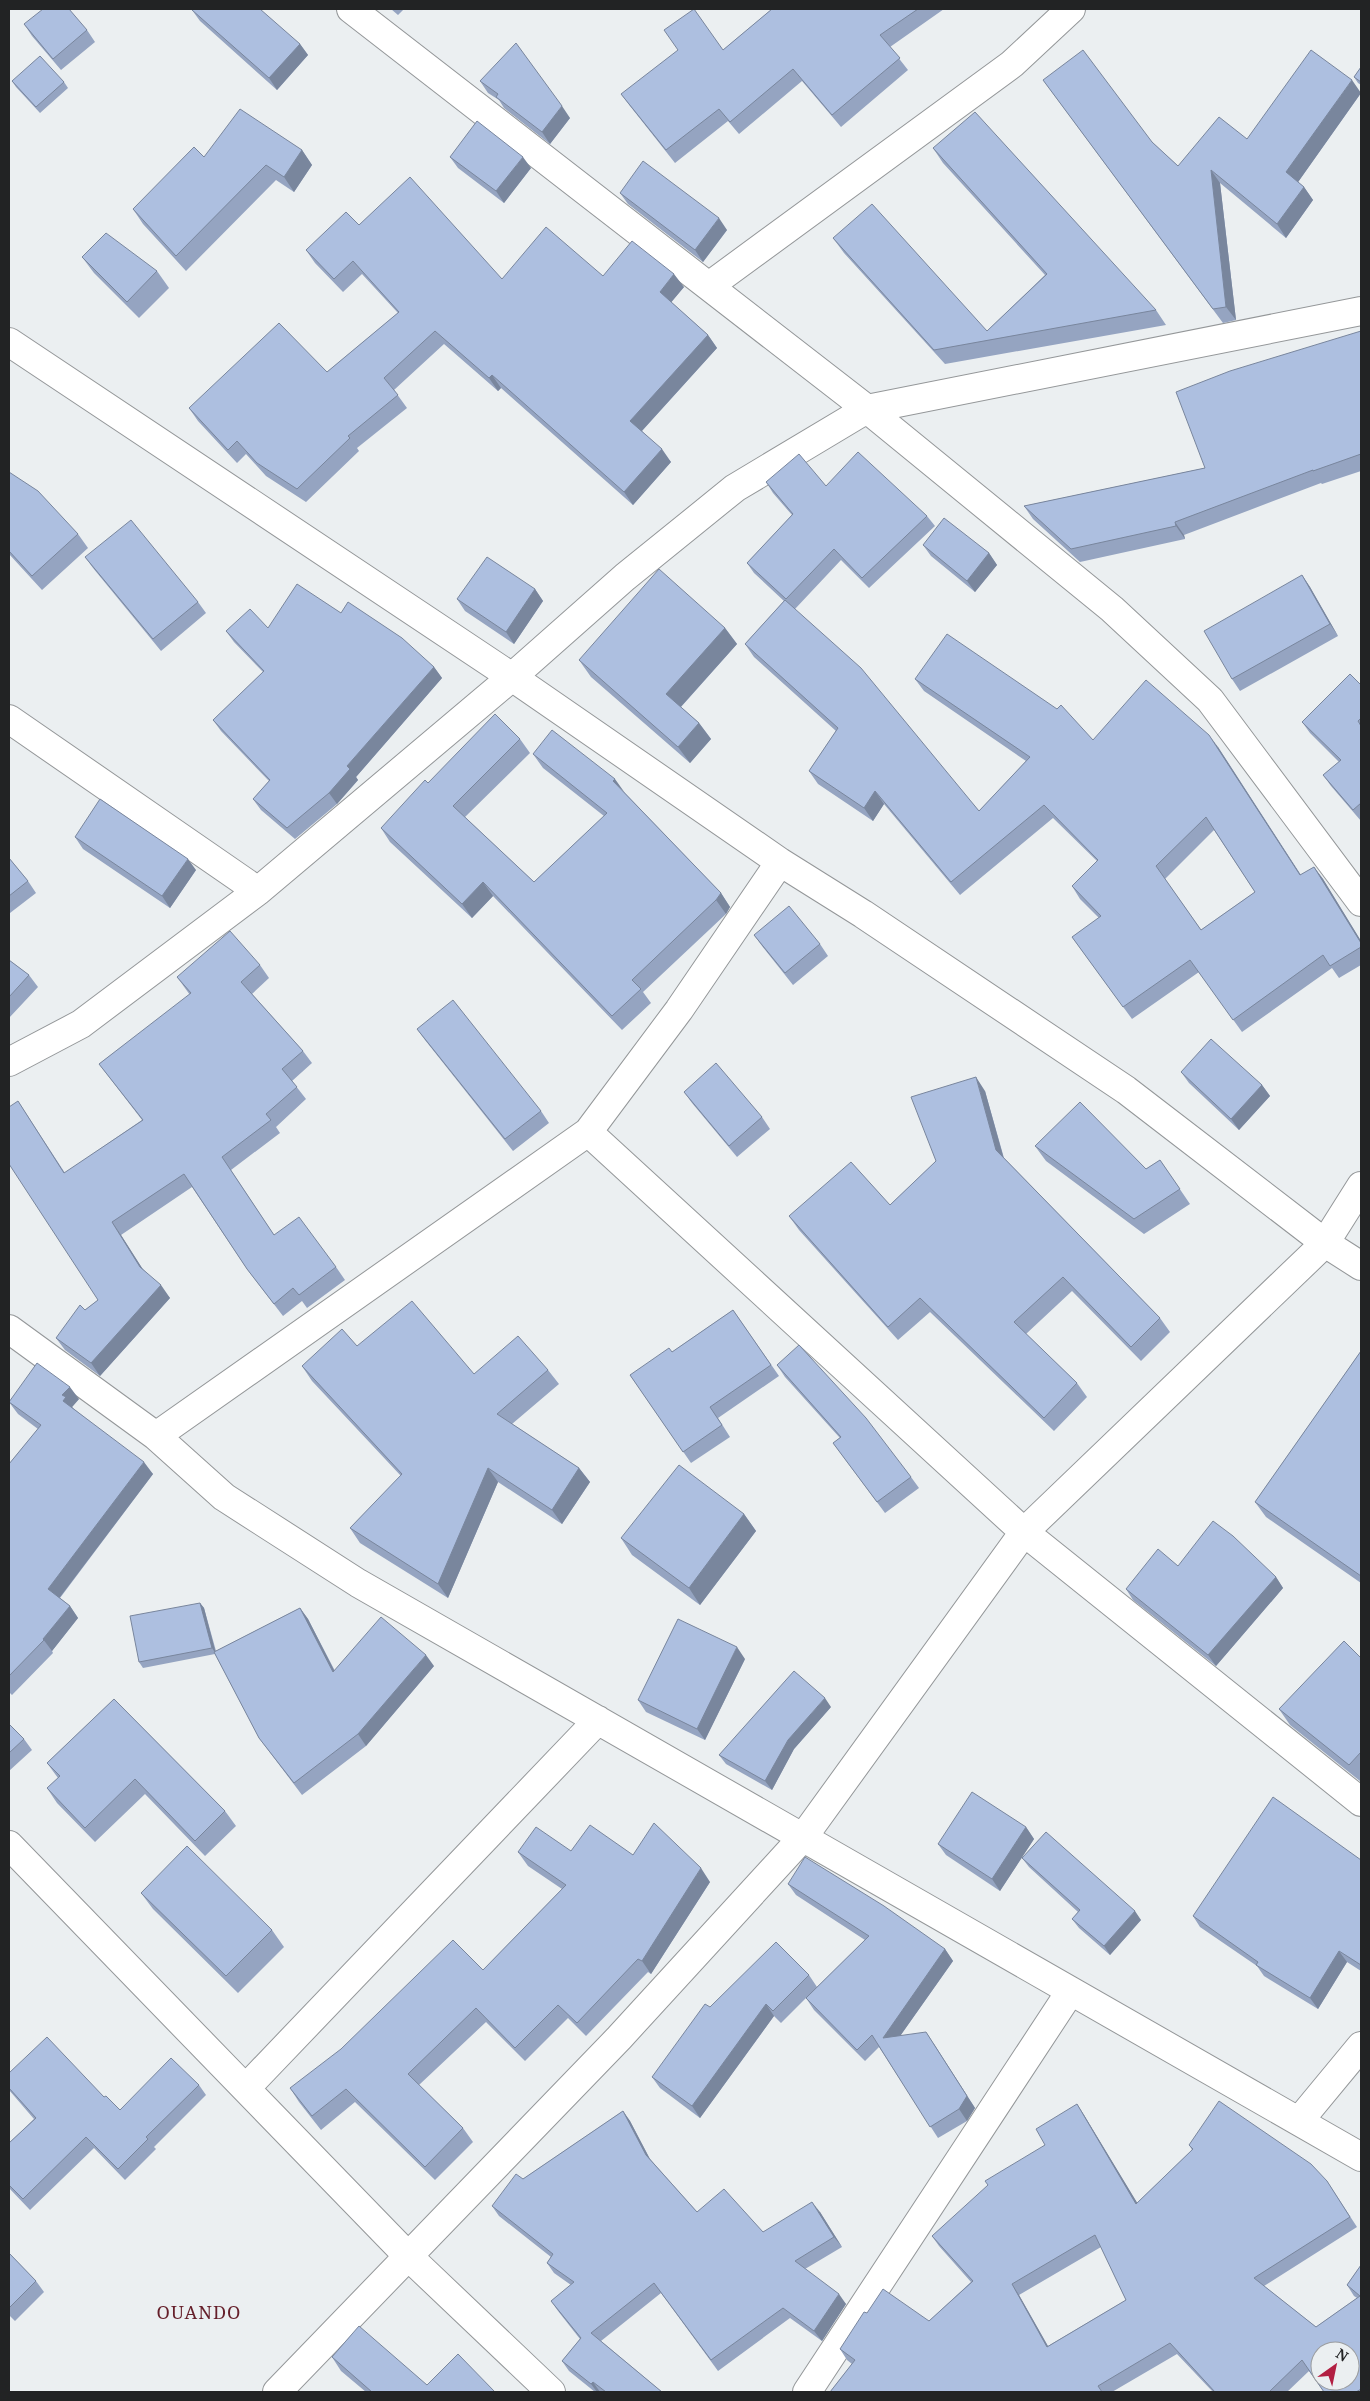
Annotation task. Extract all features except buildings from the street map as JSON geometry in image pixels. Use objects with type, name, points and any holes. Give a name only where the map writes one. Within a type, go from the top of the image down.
[{"type":"street","points":[[351,9],[867,409],[1112,609],[1210,700],[1361,902]]},
{"type":"street","points":[[709,286],[1012,64],[1071,9]]},
{"type":"street","points":[[9,1062],[81,1024],[258,892],[512,677],[625,577],[736,488],[867,409],[1361,311]]},
{"type":"street","points":[[9,342],[512,677],[780,862],[863,914],[1126,1090],[1324,1243],[1361,1266]]},
{"type":"street","points":[[9,719],[258,892]]},
{"type":"street","points":[[156,1436],[588,1132],[679,1010],[780,862]]},
{"type":"street","points":[[588,1132],[1024,1532],[1361,1802]]},
{"type":"street","points":[[277,2392],[618,2038],[804,1836],[1024,1532],[1324,1243],[1361,1186]]},
{"type":"street","points":[[9,1329],[156,1436],[224,1497],[358,1583],[804,1836],[1070,1992],[1361,2158]]},
{"type":"street","points":[[246,2088],[598,1720]]},
{"type":"street","points":[[9,1845],[408,2256],[551,2392]]},
{"type":"street","points":[[807,2392],[1070,1992]]},
{"type":"street","points":[[1299,2121],[1361,2046]]},
{"type":"district","name":"OUANDO","points":[[199,2312]]}]
